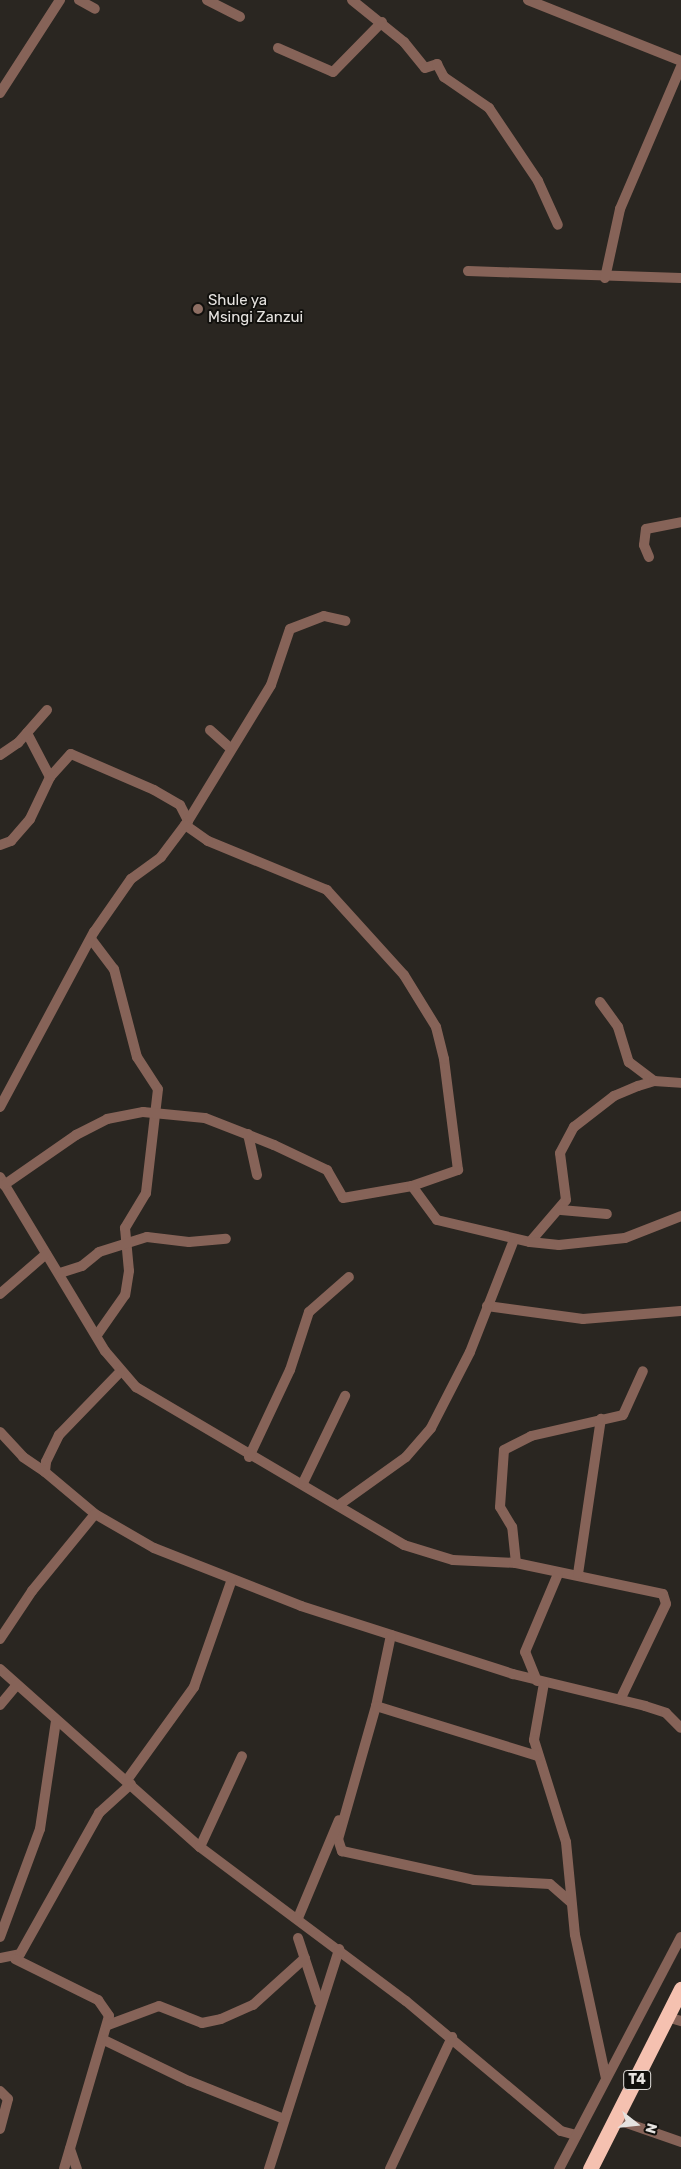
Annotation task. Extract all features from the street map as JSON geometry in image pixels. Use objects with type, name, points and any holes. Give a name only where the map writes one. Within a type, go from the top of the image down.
[{"type":"highway","name":"T4","points":[[590,2169],[674,2019],[681,1989]]},
{"type":"street","points":[[0,93],[60,0]]},
{"type":"street","points":[[79,0],[95,9]]},
{"type":"street","points":[[207,0],[240,17]]},
{"type":"street","points":[[352,0],[382,22],[425,68],[438,64],[444,77],[489,108],[538,181],[558,225]]},
{"type":"street","points":[[528,0],[681,61]]},
{"type":"street","points":[[278,48],[332,72],[382,22]]},
{"type":"street","points":[[605,278],[620,209],[681,67]]},
{"type":"street","points":[[468,271],[605,278],[681,278]]},
{"type":"street","points":[[649,557],[644,545],[646,528],[681,522]]},
{"type":"street","points":[[0,1107],[91,940],[131,879],[161,857],[186,823],[230,748],[271,685],[290,629],[324,616],[345,621]]},
{"type":"street","points":[[0,755],[27,732],[47,710]]},
{"type":"street","points":[[210,730],[230,748]]},
{"type":"street","points":[[27,732],[50,777]]},
{"type":"street","points":[[0,845],[11,841],[30,819],[50,777],[68,755],[76,754],[176,802],[186,823],[208,841],[327,890],[389,956],[426,1006],[444,1059],[459,1164],[456,1171],[412,1186],[343,1198],[327,1170],[248,1134],[205,1118],[158,1112],[107,1119],[62,1143],[2,1181],[120,1372],[136,1387],[159,1397],[248,1457],[303,1482],[404,1545],[434,1556],[485,1564],[516,1563],[558,1574],[578,1574],[666,1597],[620,1700]]},
{"type":"street","points":[[91,940],[114,969],[137,1057],[157,1084],[158,1112],[146,1193],[129,1219],[124,1244],[129,1271],[125,1295],[97,1335]]},
{"type":"street","points":[[600,1002],[618,1026],[629,1062],[654,1081]]},
{"type":"street","points":[[530,1242],[562,1210],[567,1192],[560,1153],[574,1127],[614,1096],[654,1081],[681,1083]]},
{"type":"street","points":[[248,1134],[257,1175]]},
{"type":"street","points":[[412,1186],[437,1220],[514,1240],[530,1242],[559,1245],[625,1238],[681,1216]]},
{"type":"street","points":[[562,1210],[607,1214]]},
{"type":"street","points":[[60,1273],[124,1244],[147,1237],[194,1242],[226,1239]]},
{"type":"street","points":[[340,1505],[421,1443],[451,1392],[514,1240]]},
{"type":"street","points":[[0,1294],[46,1254]]},
{"type":"street","points":[[248,1457],[290,1370],[309,1312],[349,1277]]},
{"type":"street","points":[[487,1306],[583,1319],[681,1311]]},
{"type":"street","points":[[516,1563],[512,1527],[500,1507],[504,1450],[530,1436],[601,1420],[627,1411],[643,1371]]},
{"type":"street","points":[[45,1472],[59,1435],[120,1372]]},
{"type":"street","points":[[303,1482],[345,1396]]},
{"type":"street","points":[[578,1574],[601,1420]]},
{"type":"street","points":[[0,1432],[95,1514],[154,1548],[232,1579],[391,1635],[540,1682],[620,1700],[666,1713],[681,1728]]},
{"type":"street","points":[[0,1639],[95,1514]]},
{"type":"street","points":[[558,1574],[525,1652],[540,1682],[533,1725],[538,1756],[566,1842],[572,1902],[606,2078]]},
{"type":"street","points":[[16,1958],[99,1812],[129,1781],[194,1687],[232,1579]]},
{"type":"street","points":[[391,1635],[376,1706],[338,1839],[342,1851],[352,1856],[474,1880],[550,1884],[572,1902]]},
{"type":"street","points":[[0,1669],[56,1720],[129,1781],[200,1847],[298,1918],[452,2037],[547,2120],[576,2135]]},
{"type":"street","points":[[0,1705],[17,1685]]},
{"type":"street","points":[[376,1706],[538,1756]]},
{"type":"street","points":[[0,1936],[40,1830],[56,1720]]},
{"type":"street","points":[[200,1847],[242,1756]]},
{"type":"street","points":[[298,1918],[335,1824],[345,1814]]},
{"type":"street","points":[[559,2169],[681,1937]]},
{"type":"street","points":[[298,1938],[319,2002]]},
{"type":"street","points":[[269,2169],[319,2002],[339,1949]]},
{"type":"street","points":[[0,1958],[16,1958],[98,2000],[105,2006],[108,2026],[64,2169]]},
{"type":"street","points":[[108,2026],[159,2006],[202,2023],[222,2019],[253,2005],[304,1958]]},
{"type":"street","points":[[390,2169],[452,2037]]},
{"type":"street","points":[[104,2040],[188,2081],[284,2119]]},
{"type":"street","points":[[0,2091],[8,2098],[0,2128]]},
{"type":"street","points":[[618,2120],[681,2142]]},
{"type":"street","points":[[70,2149],[77,2169]]},
{"type":"place","name":"Shule ya Msingi Zanzui","points":[[198,309]]}]
